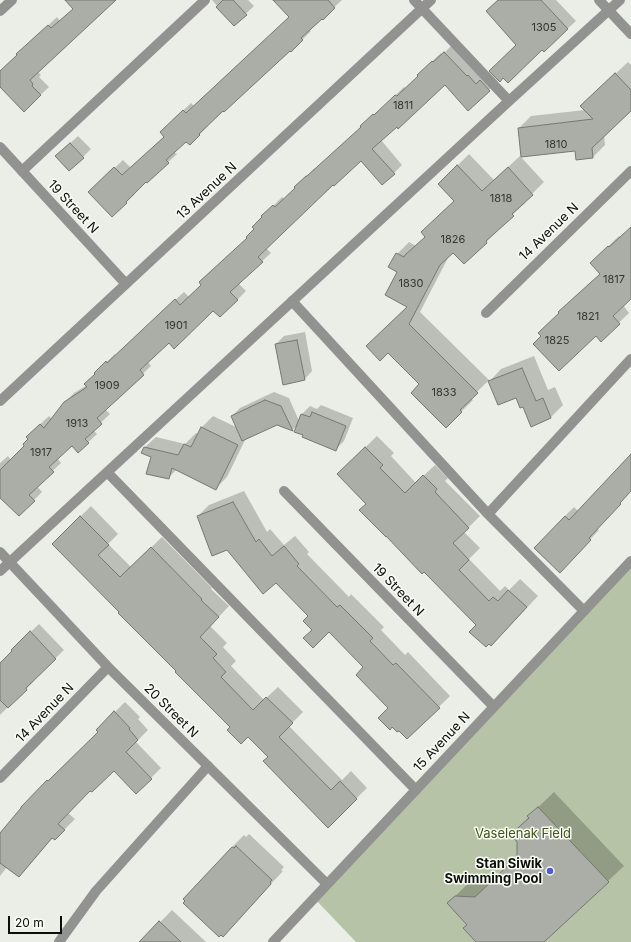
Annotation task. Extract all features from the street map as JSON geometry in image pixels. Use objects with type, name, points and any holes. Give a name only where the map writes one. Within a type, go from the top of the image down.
[{"type":"street","points":[[0,11],[12,0]]},
{"type":"street","points":[[22,171],[205,0]]},
{"type":"street","points":[[414,0],[509,101]]},
{"type":"street","name":"13 Avenue N","points":[[0,401],[431,0]]},
{"type":"street","points":[[600,0],[631,34]]},
{"type":"street","points":[[0,571],[620,0]]},
{"type":"street","name":"19 Street N","points":[[0,147],[126,284]]},
{"type":"street","name":"14 Avenue N","points":[[486,313],[631,171]]},
{"type":"street","points":[[292,301],[488,514],[584,611]]},
{"type":"street","points":[[488,514],[631,359]]},
{"type":"street","points":[[106,472],[416,790]]},
{"type":"street","name":"19 Street N","points":[[284,491],[494,707]]},
{"type":"street","name":"20 Street N","points":[[0,552],[108,667],[327,884]]},
{"type":"street","name":"15 Avenue N","points":[[273,942],[631,561]]},
{"type":"street","name":"14 Avenue N","points":[[0,778],[108,667]]},
{"type":"street","points":[[58,942],[96,890],[208,766]]},
{"type":"green space","name":"Vaselenak Field","points":[[631,561],[631,942],[356,942],[314,898]]},
{"type":"building","points":[[65,0],[116,0],[30,80],[33,84],[32,86],[41,95],[24,112],[0,87],[0,71],[17,55],[16,54],[48,25],[51,28],[73,9]]},
{"type":"building","points":[[223,0],[233,0],[247,15],[234,26],[216,7]]},
{"type":"building","points":[[273,0],[328,0],[335,8],[301,38],[303,40],[291,52],[290,51],[224,112],[223,111],[199,134],[200,135],[190,145],[186,142],[166,160],[169,163],[147,183],[146,182],[112,217],[88,192],[114,167],[122,175],[164,137],[160,132],[183,110],[186,113],[289,17]]},
{"type":"building","points":[[498,0],[541,0],[568,29],[544,52],[542,50],[508,83],[503,78],[500,82],[489,71],[516,45],[486,11]]},
{"type":"building","points":[[444,52],[476,84],[480,80],[490,91],[468,111],[445,85],[398,129],[397,127],[372,149],[395,174],[382,185],[361,161],[334,186],[333,185],[258,257],[263,262],[230,292],[238,300],[220,317],[213,311],[174,349],[169,343],[140,370],[144,375],[97,418],[102,424],[85,439],[89,443],[78,453],[72,446],[49,467],[54,472],[29,495],[35,501],[19,516],[0,498],[0,470],[24,446],[23,444],[28,439],[26,437],[40,424],[44,428],[64,402],[87,387],[84,384],[106,361],[107,363],[175,299],[180,305],[201,285],[199,282],[247,238],[246,237],[254,229],[252,227],[262,217],[261,216],[273,205],[275,207],[295,188],[294,187],[361,127],[360,126],[373,114],[374,115],[395,95],[397,96],[418,76],[417,75]]},
{"type":"building","points":[[615,73],[631,90],[631,111],[592,148],[593,158],[576,160],[575,151],[521,157],[518,128],[593,119],[580,106]]},
{"type":"building","points":[[70,143],[84,158],[69,171],[55,156]]},
{"type":"building","points":[[457,165],[482,191],[508,167],[533,195],[512,214],[514,216],[486,241],[487,243],[464,264],[453,253],[440,265],[409,324],[478,393],[460,410],[462,412],[446,428],[411,393],[419,384],[388,353],[380,361],[366,346],[407,307],[385,295],[397,272],[388,267],[396,253],[404,257],[425,237],[421,232],[454,201],[438,184]]},
{"type":"building","points":[[631,227],[631,299],[613,316],[620,324],[601,342],[596,336],[559,371],[533,344],[541,336],[538,333],[559,313],[558,312],[600,274],[590,263]]},
{"type":"building","points":[[297,340],[305,380],[283,385],[275,344]]},
{"type":"building","points":[[522,368],[536,401],[543,398],[551,418],[531,427],[523,407],[520,408],[516,398],[498,405],[488,381]]},
{"type":"building","points":[[265,400],[281,406],[293,431],[277,425],[242,441],[231,416]]},
{"type":"building","points":[[312,412],[346,426],[336,451],[302,437],[303,435],[294,432],[301,414],[310,417]]},
{"type":"building","points":[[201,427],[238,445],[216,490],[172,468],[169,479],[146,474],[151,457],[141,453],[144,447],[178,455],[184,444],[191,447]]},
{"type":"building","points":[[365,447],[383,465],[380,468],[405,493],[423,475],[437,489],[435,492],[469,528],[453,543],[469,560],[459,570],[489,601],[493,597],[498,601],[508,590],[527,607],[491,646],[489,644],[486,647],[469,632],[476,625],[424,572],[422,574],[359,510],[366,504],[337,474]]},
{"type":"building","points":[[631,454],[631,491],[620,503],[621,504],[589,538],[591,540],[560,573],[534,548],[565,516],[569,520]]},
{"type":"building","points":[[233,502],[256,542],[259,539],[272,556],[284,546],[299,564],[297,566],[337,607],[340,605],[373,638],[370,641],[393,665],[396,663],[440,708],[407,739],[399,731],[397,732],[392,727],[390,730],[378,718],[388,708],[356,675],[363,667],[329,632],[313,648],[303,638],[312,630],[303,621],[308,616],[276,583],[263,594],[227,550],[212,556],[197,516]]},
{"type":"building","points":[[80,516],[109,545],[98,555],[120,577],[151,547],[219,617],[200,637],[217,654],[213,658],[226,672],[221,677],[253,710],[266,697],[293,723],[279,737],[331,790],[340,781],[357,799],[328,828],[263,761],[268,757],[248,737],[241,744],[227,730],[230,727],[52,544]]},
{"type":"building","points":[[30,631],[56,659],[8,708],[0,700],[0,663]]},
{"type":"building","points":[[114,711],[130,728],[129,729],[138,740],[126,752],[152,779],[136,794],[114,771],[92,792],[90,791],[58,824],[65,830],[55,840],[52,838],[19,877],[0,863],[0,833],[21,807],[47,780],[48,781],[98,732],[96,730]]},
{"type":"building","name":"Stan Siwik Swimming Pool","points":[[538,807],[609,882],[544,942],[476,942],[463,928],[467,925],[447,903],[455,896],[475,897],[517,857],[517,842],[511,834],[529,818],[527,816]]},
{"type":"building","points":[[236,846],[272,880],[270,882],[271,884],[223,937],[221,935],[219,937],[183,903],[185,901],[183,899],[232,847],[234,848]]},
{"type":"building","points":[[159,921],[181,942],[139,942]]},
{"type":"place","name":"Stan Siwik Swimming Pool","points":[[550,871]]}]
